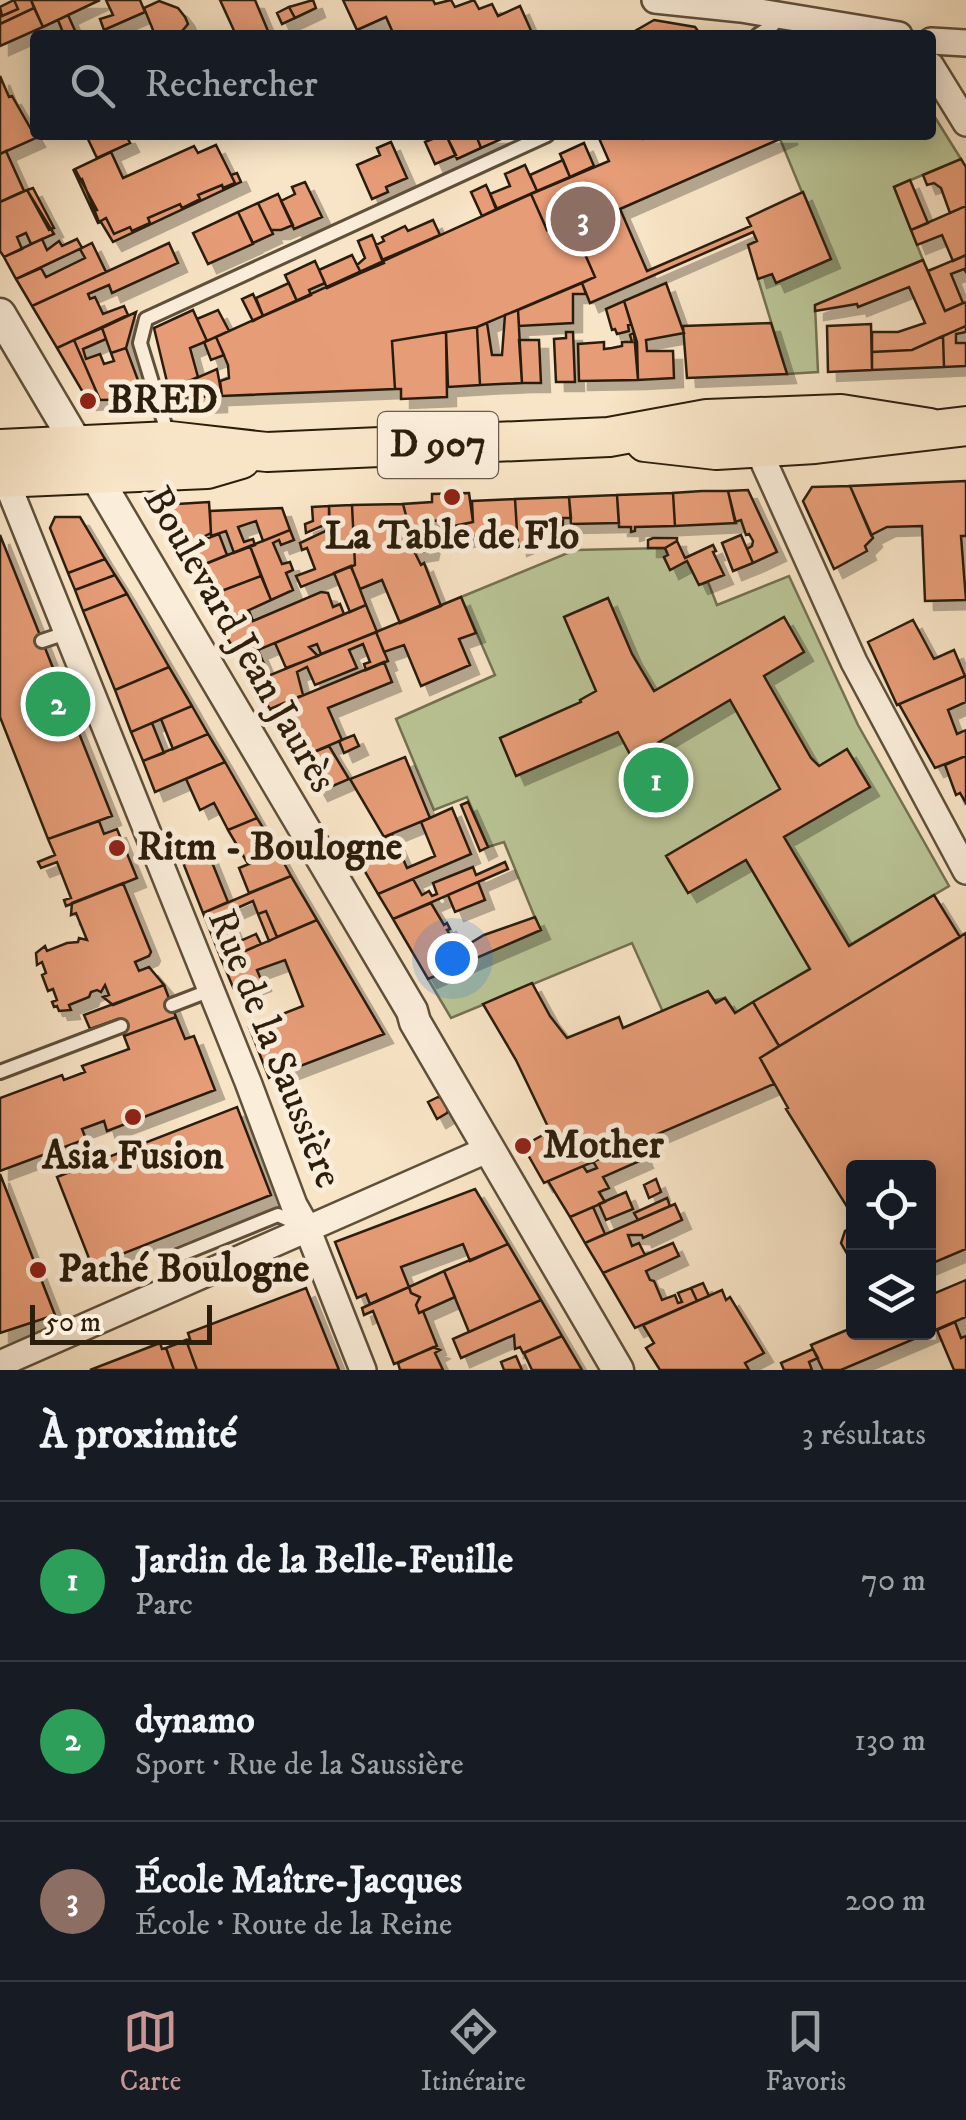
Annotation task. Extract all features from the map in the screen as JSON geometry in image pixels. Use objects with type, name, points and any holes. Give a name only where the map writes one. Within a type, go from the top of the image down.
[{"type":"main road","name":"D 907","points":[[88,461],[170,440],[267,452],[609,437],[707,419],[751,432],[841,414],[948,426]]},
{"type":"main road","name":"D 907","points":[[1,467],[88,461],[207,469],[267,452]]},
{"type":"street","points":[[655,0],[741,9],[766,26],[825,30]]},
{"type":"street","points":[[936,40],[966,43]]},
{"type":"street","points":[[936,74],[966,123]]},
{"type":"street","name":"Boulevard Jean Jaurès","points":[[0,314],[618,1370]]},
{"type":"street","points":[[751,432],[854,662],[966,871]]},
{"type":"street","name":"Rue de la Saussière","points":[[1,467],[54,637],[211,990],[286,1210],[307,1228],[363,1370]]},
{"type":"street","points":[[0,1364],[490,1149]]},
{"type":"lane","points":[[170,440],[140,343],[146,319],[536,140]]},
{"type":"lane","points":[[172,1006],[211,990]]},
{"type":"lane","points":[[0,1072],[121,1026]]},
{"type":"lane","points":[[178,1256],[286,1210]]},
{"type":"green space","points":[[936,119],[961,159],[894,187],[923,260],[815,305],[818,372],[787,374],[758,279],[798,262],[813,219],[780,140],[936,140]]},
{"type":"green space","points":[[665,548],[668,555],[664,558],[670,569],[687,561],[699,585],[708,582],[717,605],[789,576],[858,725],[949,886],[735,1013],[725,998],[663,1012],[632,943],[451,1018],[428,979],[540,930],[504,842],[488,847],[467,797],[434,810],[396,719],[495,675],[461,597],[575,550]]},
{"type":"building","points":[[14,0],[31,0],[34,8],[0,24],[0,11],[2,16],[18,9]]},
{"type":"building","points":[[14,0],[18,9],[2,16],[0,7]]},
{"type":"building","points":[[31,0],[100,0],[43,27]]},
{"type":"building","points":[[106,0],[140,0],[145,12],[104,30],[100,19],[113,15]]},
{"type":"building","points":[[220,0],[255,0],[268,30],[234,30]]},
{"type":"building","points":[[313,0],[316,8],[295,18],[289,7]]},
{"type":"building","points":[[343,0],[433,0],[435,4],[451,0],[455,7],[474,0],[479,9],[492,4],[498,16],[520,6],[531,30],[392,30],[386,17],[357,30]]},
{"type":"building","points":[[159,1],[178,8],[188,24],[183,30],[153,30],[144,8]]},
{"type":"building","points":[[289,7],[295,18],[282,24],[277,13]]},
{"type":"building","points":[[34,8],[43,27],[0,46],[0,24]]},
{"type":"building","points":[[68,15],[75,30],[62,30],[58,20]]},
{"type":"building","points":[[654,20],[697,30],[637,30]]},
{"type":"building","points":[[0,76],[30,128],[32,140],[0,154]]},
{"type":"building","points":[[88,140],[128,140],[130,143],[97,158]]},
{"type":"building","points":[[448,140],[456,155],[435,164],[425,142]]},
{"type":"building","points":[[448,140],[478,140],[481,148],[457,159]]},
{"type":"building","points":[[478,140],[499,140],[481,148]]},
{"type":"building","points":[[600,140],[778,140],[620,209],[647,271],[751,226],[747,218],[803,192],[831,259],[776,283],[772,274],[758,279],[748,245],[757,241],[753,232],[590,303],[582,283],[595,277],[570,220],[547,230],[531,194],[609,161]]},
{"type":"building","points":[[391,142],[407,178],[386,187],[388,192],[372,199],[357,165],[380,155],[377,148]]},
{"type":"building","points":[[584,143],[594,166],[570,177],[560,154]]},
{"type":"building","points":[[216,145],[235,183],[198,195],[200,199],[182,208],[180,204],[148,218],[150,223],[132,231],[130,227],[114,234],[106,218],[99,222],[94,211],[97,210],[75,169],[111,152],[123,178],[194,146],[198,153]]},
{"type":"building","points":[[6,151],[24,191],[0,202],[0,154]]},
{"type":"building","points":[[961,159],[966,167],[966,206],[950,213],[941,188],[934,183],[927,185],[923,175]]},
{"type":"building","points":[[563,160],[570,177],[537,191],[530,175]]},
{"type":"building","points":[[525,165],[537,191],[496,209],[490,194],[510,186],[505,174]]},
{"type":"building","points":[[73,169],[82,179],[99,222],[106,218],[114,234],[130,227],[132,231],[150,223],[148,218],[180,204],[182,208],[200,199],[198,195],[235,183],[231,175],[237,173],[241,182],[113,242],[98,223]]},
{"type":"building","points":[[910,180],[928,223],[911,230],[894,187]]},
{"type":"building","points":[[305,182],[322,217],[294,229],[281,201],[295,194],[292,187]]},
{"type":"building","points":[[486,185],[497,209],[482,216],[471,192]]},
{"type":"building","points":[[33,188],[54,228],[49,230],[27,190]]},
{"type":"building","points":[[27,190],[54,234],[31,244],[26,233],[17,237],[22,249],[4,257],[0,251],[0,202]]},
{"type":"building","points":[[278,194],[293,225],[271,230],[258,203]]},
{"type":"building","points":[[531,194],[547,230],[570,220],[595,277],[477,327],[392,341],[395,389],[222,396],[220,381],[229,378],[228,365],[216,337]]},
{"type":"building","points":[[258,203],[273,234],[253,243],[238,212]]},
{"type":"building","points":[[966,206],[966,255],[953,261],[942,235],[917,245],[911,230]]},
{"type":"building","points":[[238,212],[253,244],[208,264],[193,233]]},
{"type":"building","points":[[433,220],[440,235],[382,260],[376,245],[384,241],[382,237],[405,226],[408,231]]},
{"type":"building","points":[[372,235],[384,263],[361,273],[357,265],[365,258],[358,241]]},
{"type":"building","points":[[42,239],[47,250],[59,241],[62,246],[77,239],[82,248],[16,279],[4,257]]},
{"type":"building","points":[[92,243],[106,272],[32,306],[16,279],[41,268],[46,277],[85,258],[80,249]]},
{"type":"building","points":[[169,243],[178,263],[112,293],[109,285],[88,294],[90,299],[95,297],[103,314],[124,306],[128,315],[57,348],[32,306]]},
{"type":"building","points":[[352,255],[361,273],[327,288],[319,270]]},
{"type":"building","points":[[966,255],[966,272],[964,269],[951,274],[963,303],[945,311],[928,271]]},
{"type":"building","points":[[923,260],[945,311],[966,302],[966,326],[912,350],[872,352],[872,332],[898,332],[925,323],[909,287],[858,307],[857,304],[815,311],[815,305]]},
{"type":"building","points":[[315,261],[325,283],[297,301],[285,275]]},
{"type":"building","points":[[289,283],[297,301],[263,316],[256,298]]},
{"type":"building","points":[[582,283],[586,294],[573,294],[573,323],[519,326],[518,310]]},
{"type":"building","points":[[666,283],[684,333],[646,340],[647,351],[673,351],[674,378],[638,380],[637,342],[624,301]]},
{"type":"building","points":[[253,294],[263,316],[253,321],[242,299]]},
{"type":"building","points":[[624,301],[631,324],[629,331],[617,334],[606,309]]},
{"type":"building","points":[[193,310],[207,341],[190,348],[198,377],[169,390],[154,328]]},
{"type":"building","points":[[218,310],[229,331],[207,341],[197,319]]},
{"type":"building","points":[[518,310],[522,383],[480,385],[477,327],[487,323],[492,355],[502,355],[505,315]]},
{"type":"building","points":[[136,312],[126,348],[111,353],[102,328]]},
{"type":"building","points":[[771,323],[787,374],[687,378],[683,326]]},
{"type":"building","points":[[871,324],[872,370],[828,372],[827,326]]},
{"type":"building","points":[[966,326],[966,332],[956,334],[956,343],[966,343],[966,366],[944,367],[943,336]]},
{"type":"building","points":[[477,327],[480,385],[448,387],[446,332]]},
{"type":"building","points":[[102,328],[106,339],[83,349],[86,359],[100,354],[104,364],[114,361],[111,353],[126,348],[145,399],[100,400],[74,340]]},
{"type":"building","points":[[446,332],[447,397],[401,399],[401,389],[395,389],[392,341]]},
{"type":"building","points":[[566,332],[573,332],[575,382],[556,382],[554,339],[566,338]]},
{"type":"building","points":[[634,333],[638,380],[579,381],[578,344],[604,342],[604,349],[612,348],[632,342],[630,335]]},
{"type":"building","points":[[943,336],[944,367],[872,370],[872,352],[912,350]]},
{"type":"building","points":[[216,337],[224,355],[211,360],[204,342]]},
{"type":"building","points":[[74,340],[100,400],[88,401],[57,348]]},
{"type":"building","points":[[519,340],[539,340],[541,383],[522,383]]},
{"type":"building","points":[[217,369],[222,396],[169,398],[169,390]]},
{"type":"building","points":[[218,396],[218,403],[193,404],[192,397]]},
{"type":"building","points":[[966,481],[966,536],[961,536],[966,600],[925,601],[922,526],[887,527],[871,535],[850,486]]},
{"type":"building","points":[[850,486],[873,538],[865,546],[867,551],[834,569],[803,501],[812,487]]},
{"type":"building","points":[[748,490],[777,552],[753,563],[747,549],[753,541],[746,535],[741,520],[735,522],[728,491]]},
{"type":"building","points":[[728,491],[736,523],[675,526],[673,493]]},
{"type":"building","points":[[469,493],[473,522],[446,528],[445,519],[428,522],[425,533],[412,538],[403,504],[432,502],[432,494]]},
{"type":"building","points":[[673,493],[675,526],[635,527],[631,532],[631,527],[619,527],[617,495]]},
{"type":"building","points":[[617,495],[619,523],[571,524],[569,497]]},
{"type":"building","points":[[569,497],[571,518],[563,518],[563,527],[543,536],[544,528],[533,529],[530,525],[530,542],[518,547],[515,499]]},
{"type":"building","points":[[515,499],[517,532],[486,533],[442,543],[439,529],[473,522],[472,501]]},
{"type":"building","points":[[209,502],[211,533],[176,550],[162,528],[161,505]]},
{"type":"building","points":[[403,504],[412,538],[421,535],[431,542],[429,551],[415,553],[421,565],[424,563],[441,606],[400,623],[382,580],[360,589],[351,567],[355,565],[352,505]]},
{"type":"building","points":[[352,505],[355,565],[301,587],[296,576],[315,569],[307,548],[302,550],[300,543],[330,529],[329,506]]},
{"type":"building","points":[[329,506],[329,523],[306,533],[305,524],[313,521],[312,507]]},
{"type":"building","points":[[282,508],[290,530],[263,541],[256,521],[238,527],[244,542],[253,539],[255,545],[234,553],[226,531],[211,536],[210,511]]},
{"type":"building","points":[[55,517],[80,517],[105,559],[68,573],[50,528]]},
{"type":"building","points":[[290,530],[294,540],[281,545],[279,540],[273,543],[282,564],[290,562],[293,570],[286,573],[293,590],[271,600],[250,546]]},
{"type":"building","points":[[219,534],[227,555],[188,571],[176,550]]},
{"type":"building","points":[[0,535],[112,816],[48,839],[0,717]]},
{"type":"building","points":[[741,535],[753,563],[733,571],[722,543]]},
{"type":"building","points":[[648,540],[677,541],[665,548],[648,548]]},
{"type":"building","points":[[677,541],[685,558],[713,545],[724,575],[699,585],[687,561],[670,570],[665,548]]},
{"type":"building","points":[[250,546],[261,576],[203,598],[188,571]]},
{"type":"building","points":[[105,559],[115,575],[75,590],[68,573]]},
{"type":"building","points":[[351,566],[366,605],[350,612],[334,573]]},
{"type":"building","points":[[115,575],[127,594],[83,611],[75,590]]},
{"type":"building","points":[[261,576],[271,600],[219,624],[203,598]]},
{"type":"building","points":[[321,592],[328,593],[333,607],[340,604],[344,614],[239,658],[219,624],[249,611],[253,621]]},
{"type":"building","points":[[127,594],[169,667],[115,690],[83,611]]},
{"type":"building","points":[[461,597],[476,633],[459,639],[470,665],[421,686],[404,645],[384,652],[376,632]]},
{"type":"building","points":[[608,598],[632,654],[654,691],[784,617],[804,652],[764,676],[811,758],[819,766],[847,749],[870,787],[784,837],[849,946],[934,895],[960,937],[779,1046],[753,1002],[810,969],[746,860],[688,893],[666,856],[780,789],[730,700],[632,758],[618,732],[516,776],[500,738],[581,702],[596,691],[564,617]]},
{"type":"building","points":[[366,605],[377,632],[321,654],[317,644],[309,647],[318,656],[286,668],[275,643]]},
{"type":"building","points":[[913,620],[934,659],[954,650],[965,676],[897,705],[868,642]]},
{"type":"building","points":[[376,632],[388,661],[366,670],[364,664],[370,662],[363,644],[349,650],[357,668],[315,685],[307,667],[297,672],[303,695],[270,709],[253,682]]},
{"type":"building","points":[[258,650],[269,675],[253,682],[239,658]]},
{"type":"building","points":[[384,662],[392,682],[328,708],[342,740],[299,758],[270,709]]},
{"type":"building","points":[[169,667],[192,706],[131,732],[115,690]]},
{"type":"building","points":[[966,676],[966,702],[948,710],[957,734],[966,730],[966,756],[935,768],[899,704]]},
{"type":"building","points":[[192,706],[208,734],[173,749],[161,719]]},
{"type":"building","points":[[152,723],[164,753],[143,761],[131,732]]},
{"type":"building","points":[[208,734],[225,762],[155,792],[143,761]]},
{"type":"building","points":[[354,735],[359,746],[344,753],[339,741]]},
{"type":"building","points":[[329,746],[349,779],[319,792],[299,758]]},
{"type":"building","points":[[966,756],[966,803],[960,793],[956,795],[945,765]]},
{"type":"building","points":[[405,757],[430,818],[384,837],[350,779]]},
{"type":"building","points":[[225,762],[257,818],[228,830],[214,803],[200,810],[186,779]]},
{"type":"building","points":[[468,802],[488,847],[480,851],[461,805]]},
{"type":"building","points":[[452,808],[471,854],[378,894],[353,851],[392,834],[407,868],[435,856],[421,822]]},
{"type":"building","points":[[257,818],[278,852],[248,864],[228,830]]},
{"type":"building","points":[[99,821],[104,834],[117,829],[137,878],[66,906],[64,900],[71,898],[57,862],[41,868],[38,862],[55,855],[48,839]]},
{"type":"building","points":[[203,840],[228,902],[203,913],[178,850]]},
{"type":"building","points":[[278,852],[291,876],[249,893],[239,868]]},
{"type":"building","points":[[505,862],[508,869],[393,919],[378,894],[413,879],[422,895],[429,891],[432,896],[437,894],[433,883],[473,867],[476,875]]},
{"type":"building","points":[[291,876],[317,920],[277,937],[266,911],[258,914],[253,901],[226,913],[238,942],[256,934],[261,944],[222,961],[203,913]]},
{"type":"building","points":[[478,882],[485,900],[455,912],[448,895]]},
{"type":"building","points":[[123,883],[151,952],[135,962],[139,971],[149,967],[164,985],[113,1005],[103,997],[109,995],[105,985],[101,992],[91,992],[89,997],[69,1005],[71,1010],[59,1011],[52,1002],[57,1000],[53,989],[48,991],[42,975],[46,973],[42,962],[37,965],[36,953],[45,946],[47,951],[78,942],[79,938],[87,940],[76,913],[71,915],[72,903]]},
{"type":"building","points":[[431,903],[444,925],[447,923],[459,950],[484,935],[535,917],[541,930],[428,979],[393,919]]},
{"type":"building","points":[[266,911],[277,937],[269,941],[258,914]]},
{"type":"building","points":[[317,920],[384,1034],[269,1078],[249,1027],[303,1006],[285,960],[257,970],[262,982],[235,992],[222,961]]},
{"type":"building","points":[[966,933],[966,1249],[936,1262],[936,1160],[846,1160],[846,1205],[786,1109],[760,1058]]},
{"type":"building","points":[[532,983],[567,1038],[619,1017],[623,1028],[708,991],[716,1003],[725,998],[735,1013],[753,1002],[779,1046],[760,1058],[774,1084],[544,1183],[523,1146],[550,1131],[516,1060],[483,1004]]},
{"type":"building","points":[[164,985],[176,1017],[124,1036],[118,1019],[90,1029],[84,1015]]},
{"type":"building","points":[[176,1017],[185,1039],[194,1036],[215,1090],[107,1131],[104,1121],[82,1129],[86,1139],[0,1171],[0,1098],[62,1075],[64,1080],[85,1072],[82,1066],[129,1049],[124,1036]]},
{"type":"building","points":[[438,1097],[449,1107],[437,1119],[428,1102]]},
{"type":"building","points":[[237,1107],[271,1195],[92,1266],[57,1177]]},
{"type":"building","points":[[637,1143],[644,1159],[603,1177],[609,1188],[599,1192],[605,1202],[570,1217],[548,1181],[583,1166],[587,1172],[597,1168],[593,1161]]},
{"type":"building","points":[[0,1174],[55,1315],[0,1333]]},
{"type":"building","points":[[656,1179],[661,1192],[649,1198],[644,1185]]},
{"type":"building","points":[[475,1189],[508,1244],[470,1261],[463,1244],[401,1267],[409,1287],[370,1304],[366,1294],[357,1298],[335,1242]]},
{"type":"building","points":[[626,1192],[633,1209],[606,1220],[599,1204]]},
{"type":"building","points":[[667,1198],[670,1206],[638,1220],[634,1213]]},
{"type":"building","points":[[675,1204],[682,1220],[643,1238],[628,1235],[632,1246],[639,1243],[645,1255],[603,1273],[585,1243]]},
{"type":"building","points":[[593,1207],[605,1234],[585,1243],[570,1217]]},
{"type":"building","points":[[673,1243],[679,1256],[646,1271],[662,1300],[675,1295],[678,1303],[682,1302],[678,1293],[691,1288],[697,1301],[635,1328],[603,1273]]},
{"type":"building","points":[[508,1244],[541,1300],[469,1332],[444,1271]]},
{"type":"building","points":[[444,1271],[455,1297],[419,1313],[416,1305],[420,1297],[411,1293],[409,1287]]},
{"type":"building","points":[[966,1280],[966,1317],[936,1330],[936,1293]]},
{"type":"building","points":[[703,1283],[709,1296],[697,1301],[691,1288]]},
{"type":"building","points":[[409,1287],[411,1293],[420,1297],[416,1305],[419,1313],[423,1311],[437,1346],[394,1364],[373,1311],[364,1315],[362,1308]]},
{"type":"building","points":[[306,1288],[339,1370],[90,1370],[160,1343],[162,1349],[190,1339],[188,1333]]},
{"type":"building","points":[[722,1290],[764,1353],[745,1363],[749,1370],[660,1370],[646,1348],[654,1343],[643,1325]]},
{"type":"building","points":[[541,1300],[562,1336],[523,1353],[520,1347],[515,1349],[514,1335],[461,1358],[453,1339]]},
{"type":"building","points":[[955,1322],[961,1338],[966,1336],[966,1370],[954,1370],[937,1330]]},
{"type":"building","points":[[846,1330],[846,1340],[912,1340],[841,1370],[823,1370],[811,1345]]},
{"type":"building","points":[[562,1336],[582,1370],[532,1370],[524,1353]]},
{"type":"building","points":[[186,1340],[197,1370],[174,1370],[166,1348]]},
{"type":"building","points":[[433,1347],[440,1350],[435,1353],[443,1370],[400,1370],[398,1363]]},
{"type":"building","points":[[813,1349],[818,1358],[809,1362],[812,1370],[784,1370],[781,1363]]},
{"type":"building","points":[[516,1356],[522,1370],[504,1370],[501,1362]]},
{"type":"place","name":"École Maître-Jacques","points":[[583,219]]},
{"type":"place","name":"BRED","points":[[88,401]]},
{"type":"place","name":"La Table de Flo","points":[[452,497]]},
{"type":"place","name":"dynamo","points":[[58,704]]},
{"type":"place","name":"Jardin de la Belle-Feuille","points":[[656,780]]},
{"type":"place","name":"Ritm - Boulogne","points":[[117,848]]},
{"type":"place","name":"Asia Fusion","points":[[133,1117]]},
{"type":"place","name":"Mother","points":[[523,1146]]},
{"type":"place","name":"Pathé Boulogne","points":[[38,1270]]}]
